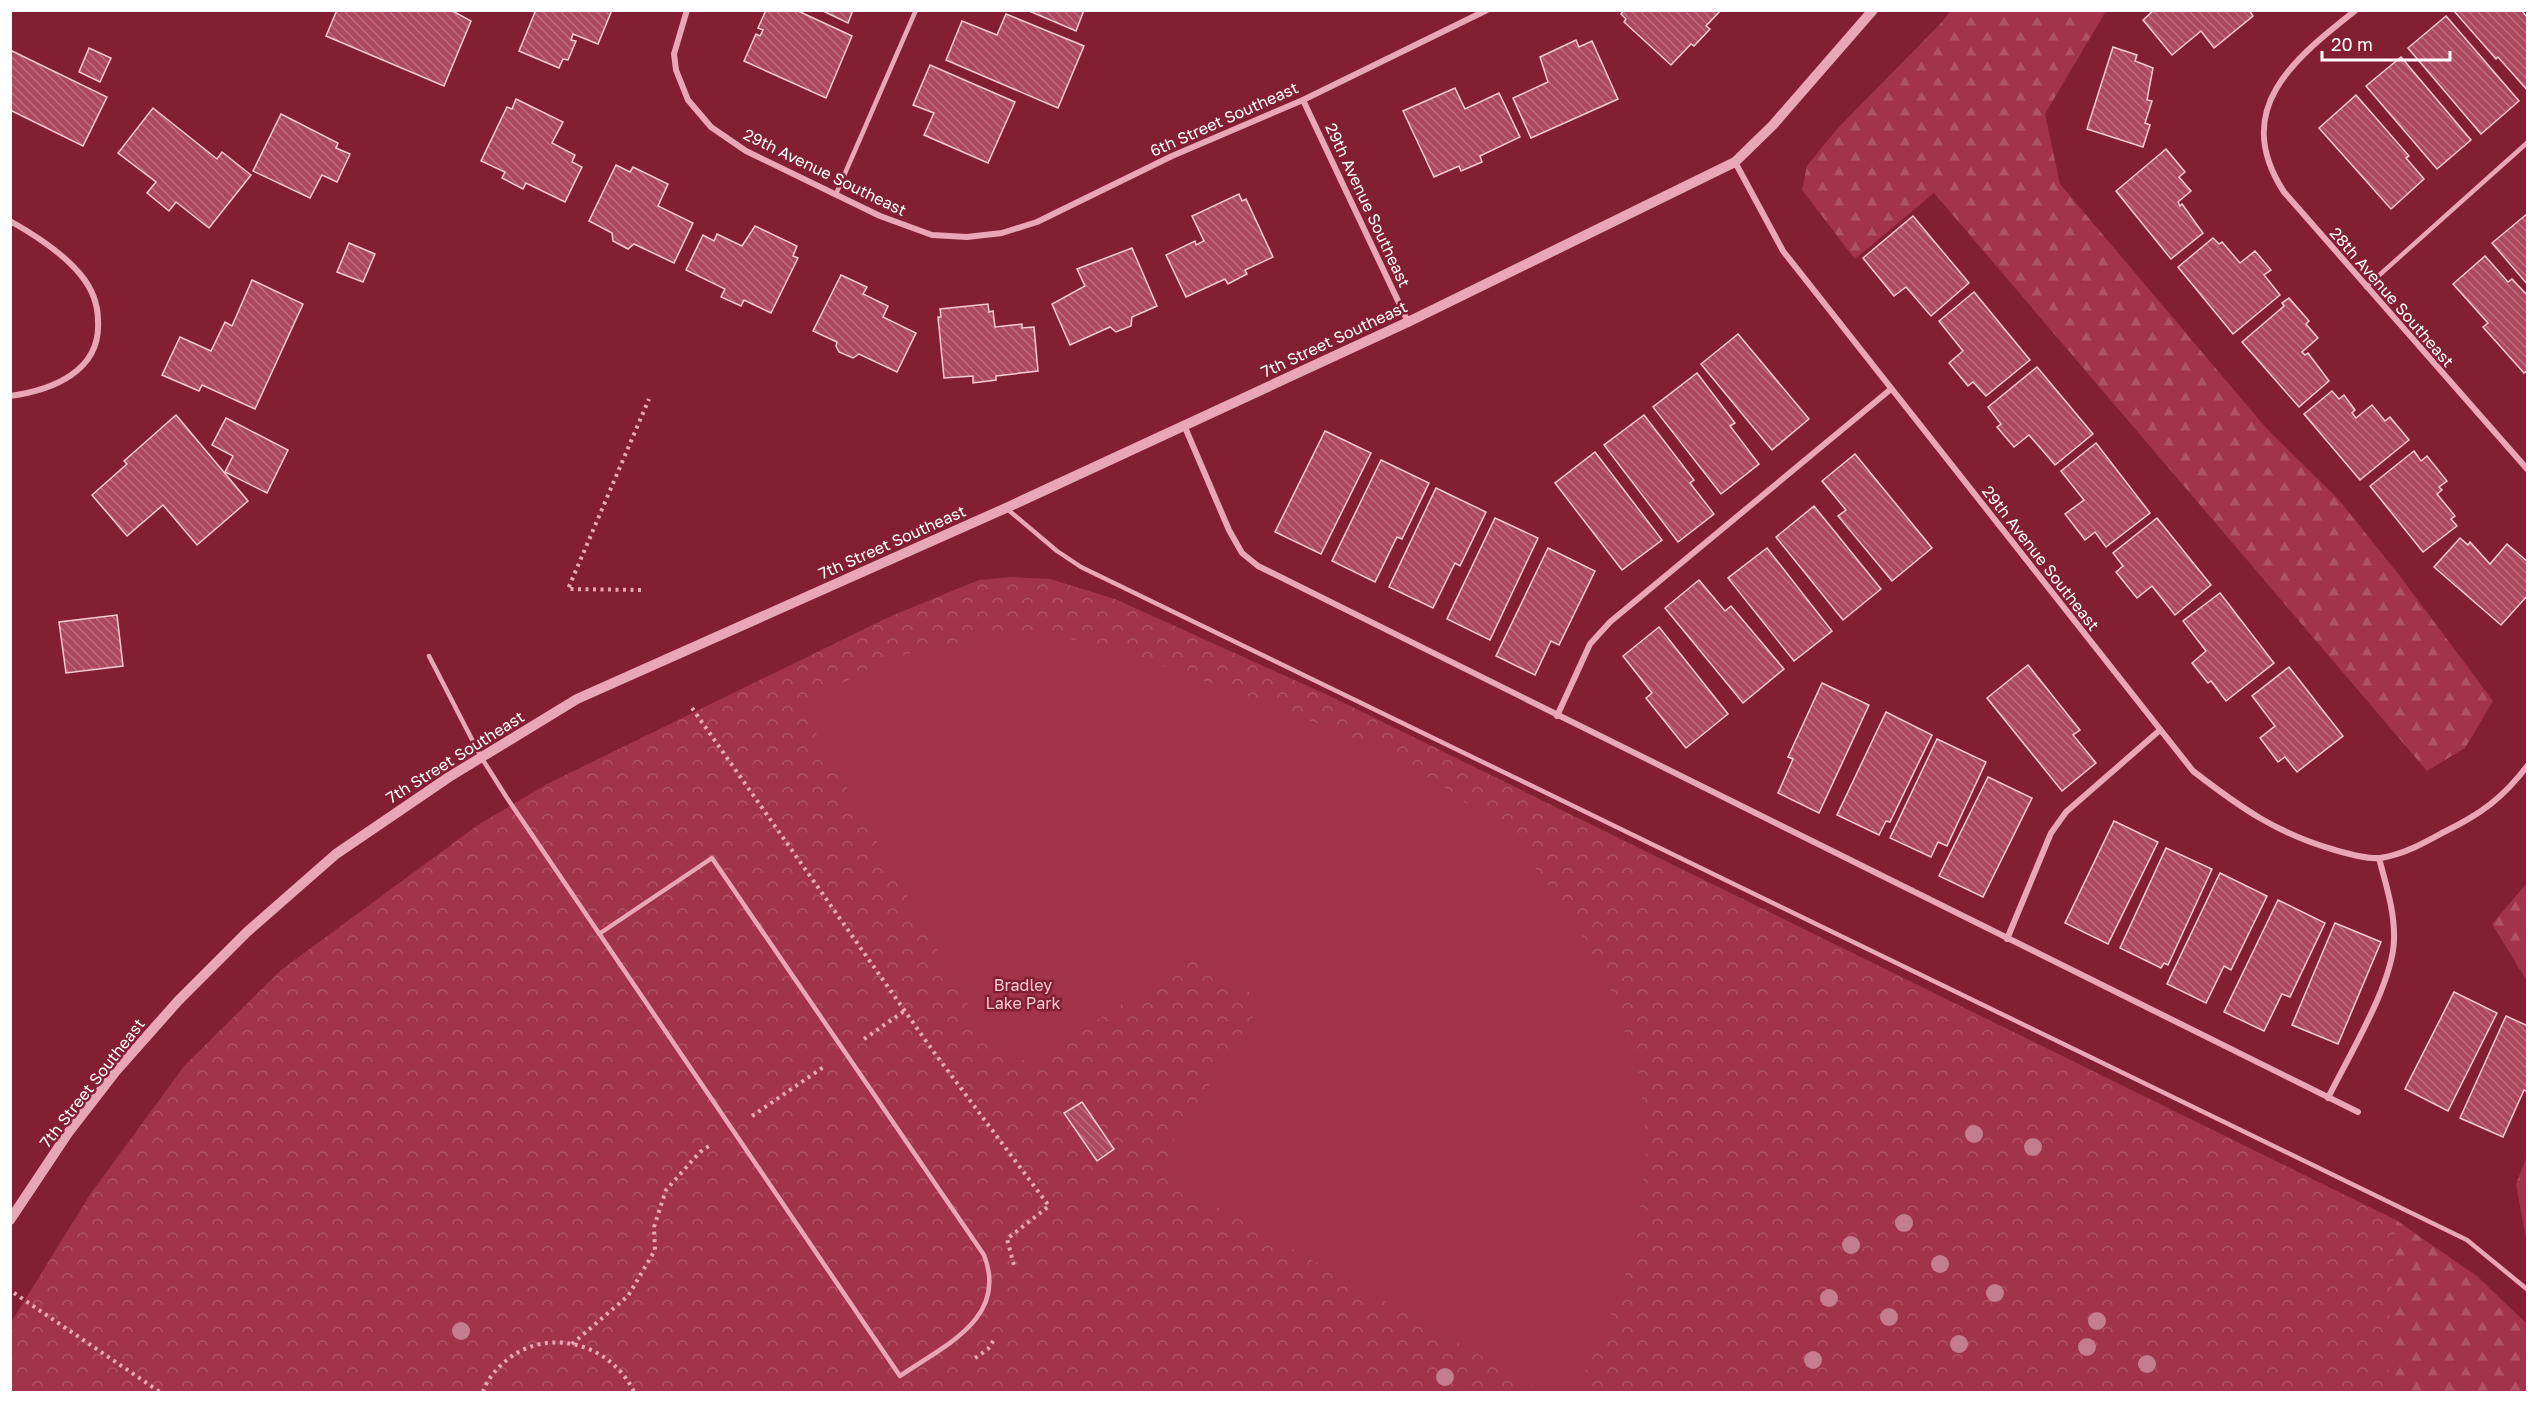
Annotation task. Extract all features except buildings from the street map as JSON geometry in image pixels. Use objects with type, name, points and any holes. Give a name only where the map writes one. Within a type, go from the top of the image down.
[{"type":"street","name":"29th Avenue Southeast","points":[[687,10],[674,54],[676,70],[688,100],[698,115],[728,139],[760,158],[836,194],[921,232],[967,237]]},
{"type":"street","name":"6th Street Southeast","points":[[967,237],[1002,233],[1037,222],[1172,156],[1303,100],[1487,10]]},
{"type":"street","name":"7th Street Southeast","points":[[10,1220],[68,1133],[116,1071],[178,1001],[247,932],[336,854],[418,797],[577,699],[1006,508],[1408,322],[1735,162],[1773,125],[1873,10]]},
{"type":"street","name":"28th Avenue Southeast","points":[[2356,10],[2298,58],[2279,81],[2268,105],[2263,128],[2264,150],[2274,177],[2366,287],[2528,470]]},
{"type":"street","name":"29th Avenue Southeast","points":[[1303,100],[1408,322]]},
{"type":"street","name":"29th Avenue Southeast","points":[[1735,162],[1784,251],[2193,771],[2270,826],[2342,852],[2379,858],[2410,849],[2493,805],[2528,765]]},
{"type":"street","points":[[10,222],[55,251],[81,275],[95,301],[99,332],[92,356],[70,377],[32,392],[10,396]]},
{"type":"street","points":[[1557,716],[1590,644],[1610,622],[1891,389]]},
{"type":"street","points":[[1184,424],[1230,530],[1242,553],[1258,566],[2358,1112]]},
{"type":"street","points":[[2007,939],[2051,833],[2066,812],[2160,730]]},
{"type":"street","points":[[2328,1098],[2380,989],[2394,942],[2392,910],[2379,858]]},
{"type":"lane","points":[[836,194],[916,10]]},
{"type":"lane","points":[[2366,287],[2528,142]]},
{"type":"lane","points":[[1006,508],[1057,551],[1081,567],[2467,1240],[2528,1290]]},
{"type":"lane","points":[[429,657],[481,758],[599,934],[900,1376],[965,1331],[978,1319],[988,1301],[990,1269],[984,1255],[712,858],[599,934]]},
{"type":"path","points":[[641,590],[568,590],[649,399]]},
{"type":"path","points":[[692,708],[933,1051],[1049,1206],[1038,1215]]},
{"type":"path","points":[[14,1293],[160,1392]]},
{"type":"path","points":[[483,1392],[498,1367],[516,1353],[538,1344],[561,1342],[584,1346],[603,1356],[620,1370],[634,1392]]},
{"type":"green space","points":[[1950,11],[2106,11],[2045,114],[2060,184],[2267,429],[2339,500],[2399,575],[2493,701],[2465,748],[2427,771],[1934,193],[1855,259],[1802,190],[1807,166],[1836,130],[1942,22]]},
{"type":"green space","name":"Bradley Lake Park","points":[[1011,577],[1050,579],[1115,599],[1334,698],[2396,1220],[2387,1346],[2390,1392],[11,1392],[10,1324],[91,1193],[185,1065],[281,970],[478,825],[547,784],[891,616],[979,580]]},
{"type":"green space","points":[[1047,635],[1108,646],[1255,699],[1387,751],[1459,797],[1522,850],[1573,918],[1612,994],[1640,1077],[1647,1150],[1636,1243],[1610,1317],[1576,1392],[1545,1392],[1172,1181],[1169,1148],[1263,1001],[1193,958],[1032,1062],[996,1054],[801,706],[886,659],[985,637]]},
{"type":"green space","points":[[2527,883],[2527,981],[2492,924]]},
{"type":"green space","points":[[2527,1156],[2527,1244],[2516,1184]]},
{"type":"green space","points":[[2396,1220],[2478,1277],[2527,1324],[2527,1392],[2305,1392]]}]
